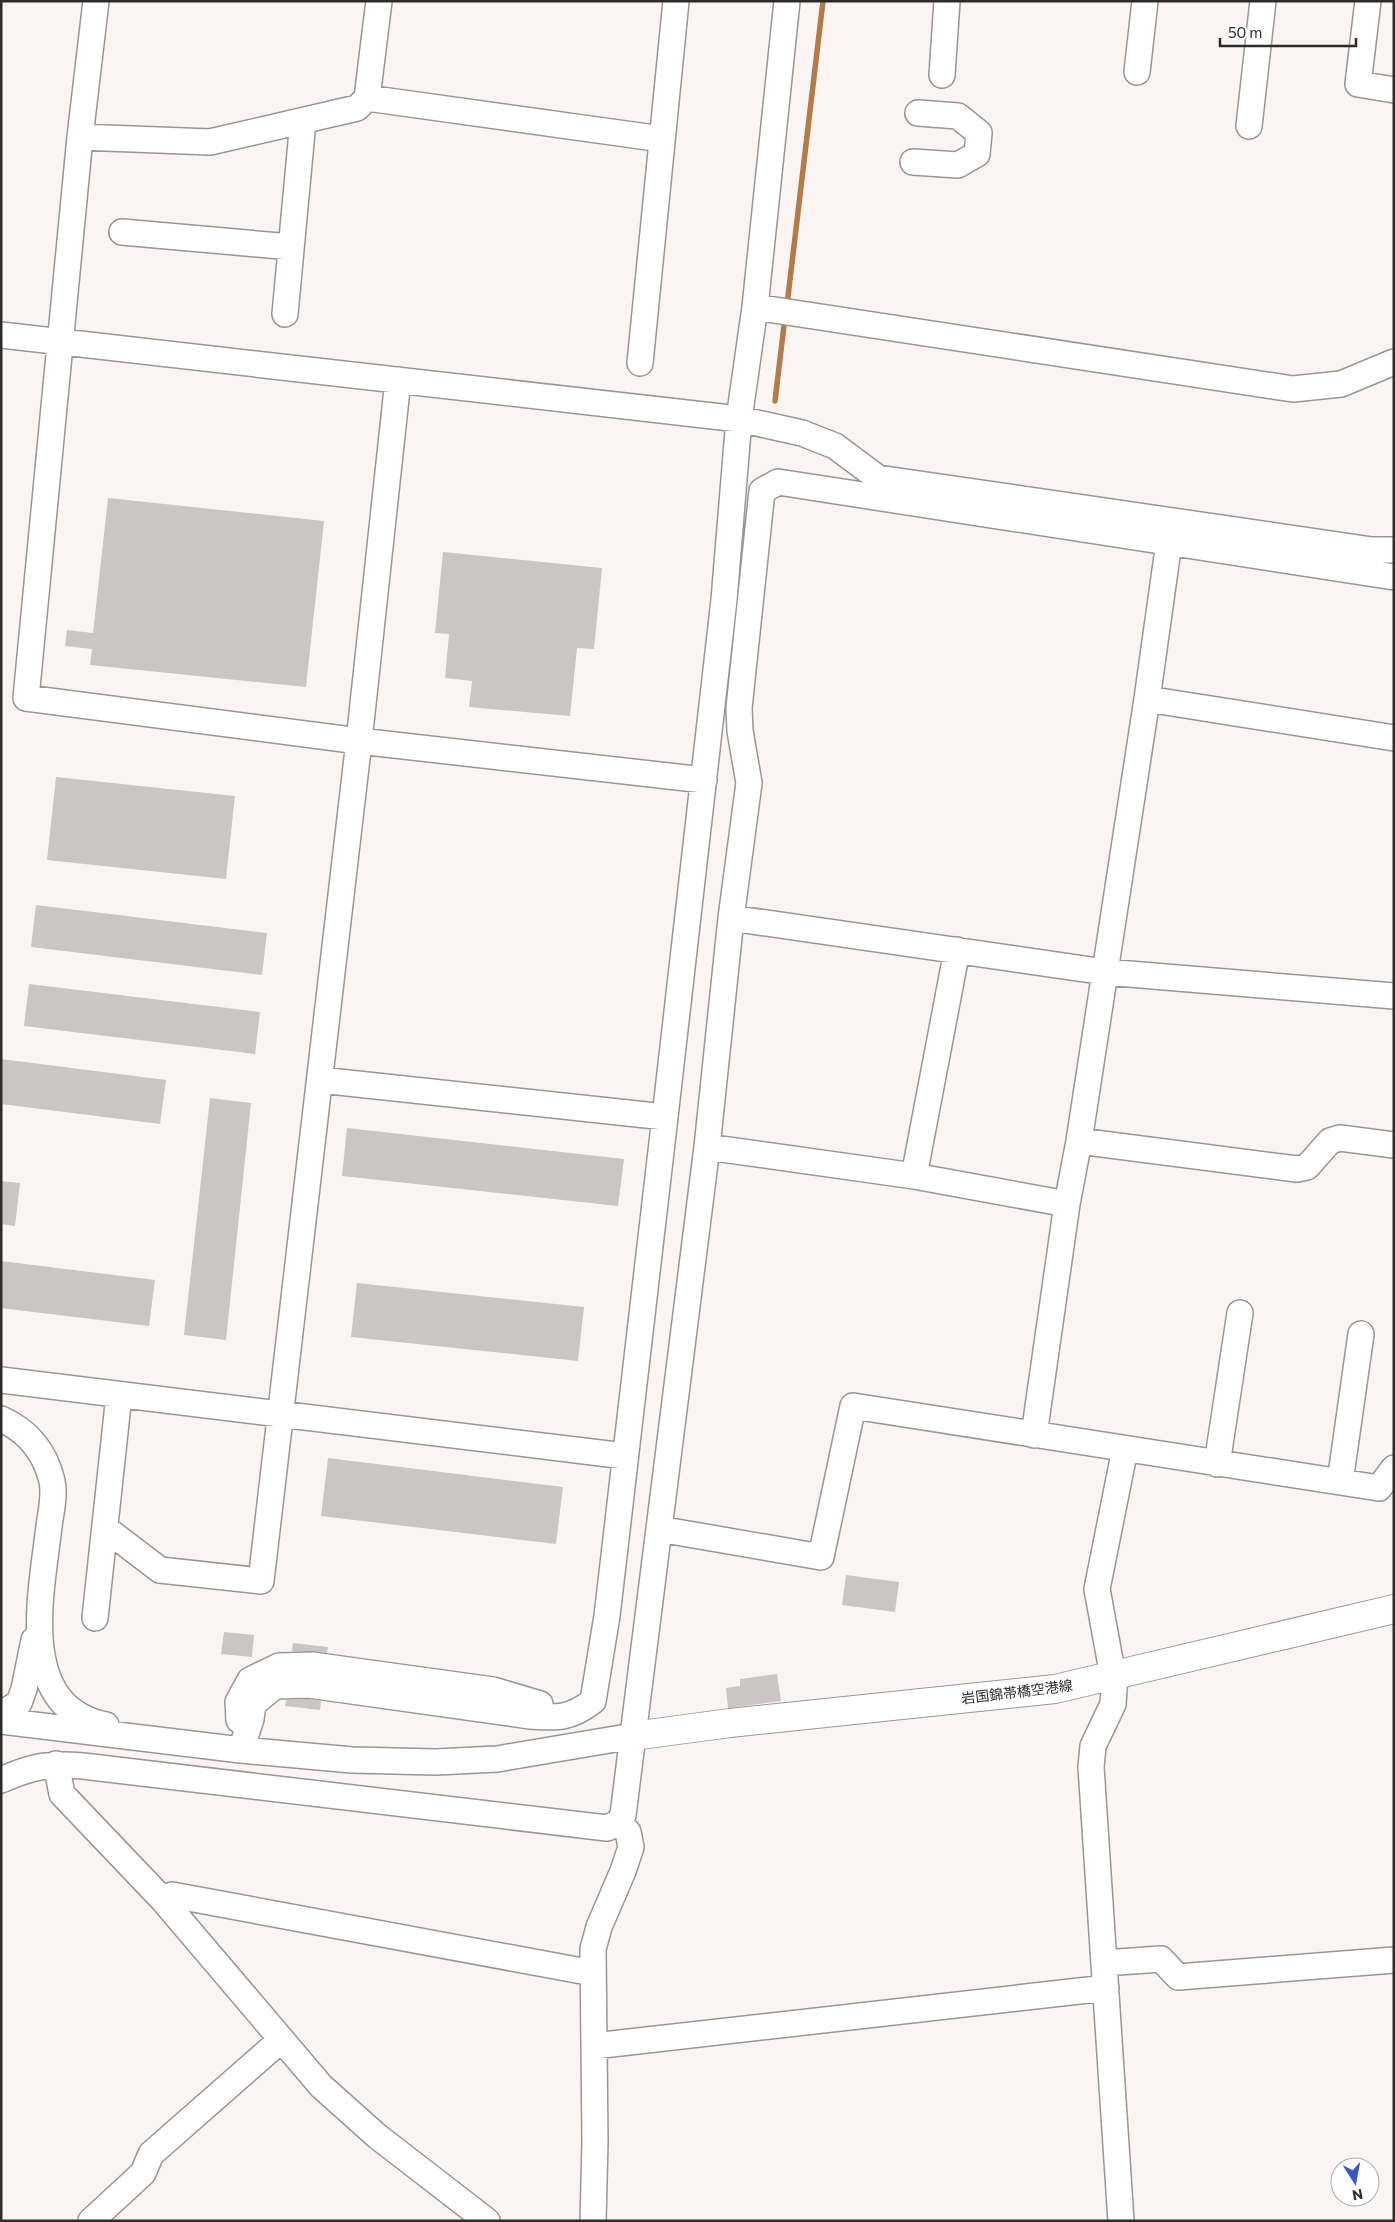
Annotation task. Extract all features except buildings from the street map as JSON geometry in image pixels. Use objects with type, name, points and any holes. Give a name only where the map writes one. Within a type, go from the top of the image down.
[{"type":"main road","name":"岩国錦帯橋空港線","points":[[635,1723],[730,1723],[1055,1689],[1394,1609]]},
{"type":"street","points":[[96,1],[80,137],[26,698],[359,741],[704,780]]},
{"type":"street","points":[[80,137],[210,142],[357,108],[367,98],[379,1]]},
{"type":"street","points":[[640,363],[676,1]]},
{"type":"street","points":[[241,1750],[238,1702],[250,1680],[279,1666],[312,1665],[493,1690],[530,1702],[551,1706],[570,1703],[586,1691],[597,1676],[607,1616],[666,1117],[724,600],[739,419],[755,307],[787,1]]},
{"type":"street","points":[[942,75],[947,1]]},
{"type":"street","points":[[1137,72],[1144,1]]},
{"type":"street","points":[[1249,126],[1263,1]]},
{"type":"street","points":[[1368,1],[1358,84],[1394,90]]},
{"type":"street","points":[[367,98],[662,139]]},
{"type":"street","points":[[913,162],[958,165],[977,154],[979,133],[958,116],[918,113]]},
{"type":"street","points":[[285,314],[303,121]]},
{"type":"street","points":[[122,232],[291,247]]},
{"type":"street","points":[[755,307],[1293,389],[1341,384],[1394,362]]},
{"type":"street","points":[[1,335],[739,419],[802,433],[835,446],[878,478],[1386,552]]},
{"type":"street","points":[[105,1528],[160,1570],[261,1582],[359,741],[398,380]]},
{"type":"street","points":[[1,1780],[27,1769],[56,1764],[607,1828],[618,1823],[623,1814],[635,1723],[707,1147],[731,918],[749,783],[740,731],[739,708],[762,491],[778,482],[1394,577]]},
{"type":"street","points":[[1034,1435],[1067,1204],[1106,972],[1169,542]]},
{"type":"street","points":[[1147,699],[1394,738]]},
{"type":"street","points":[[731,918],[1106,972],[1394,996]]},
{"type":"street","points":[[914,1176],[957,950]]},
{"type":"street","points":[[320,1080],[666,1117]]},
{"type":"street","points":[[1079,1141],[1297,1169],[1307,1167],[1330,1141],[1340,1138],[1394,1145]]},
{"type":"street","points":[[707,1147],[914,1176],[1067,1204]]},
{"type":"street","points":[[1217,1464],[1240,1313]]},
{"type":"street","points":[[1340,1482],[1361,1334]]},
{"type":"street","points":[[1,1380],[625,1456]]},
{"type":"street","points":[[95,1618],[119,1395]]},
{"type":"street","points":[[659,1529],[821,1557],[853,1406],[1379,1488],[1394,1468]]},
{"type":"street","points":[[1,1419],[27,1434],[44,1457],[52,1482],[40,1614],[40,1654],[44,1671],[58,1697],[78,1715],[103,1724],[177,1735],[211,1745]]},
{"type":"street","points":[[1121,2221],[1091,1767],[1092,1746],[1113,1704],[1115,1676],[1110,1660],[1097,1589],[1125,1449]]},
{"type":"street","points":[[1,1714],[19,1703],[24,1689],[40,1614]]},
{"type":"street","points":[[1,1721],[241,1750],[352,1760],[436,1762],[497,1759],[635,1723]]},
{"type":"street","points":[[56,1764],[62,1794],[163,1900],[321,2086],[377,2136],[480,2219]]},
{"type":"street","points":[[593,2221],[595,2142],[593,1949],[599,1926],[623,1871],[631,1847],[628,1832],[618,1823]]},
{"type":"street","points":[[163,1900],[172,1895],[572,1970],[592,1971]]},
{"type":"street","points":[[1104,1963],[1161,1959],[1178,1977],[1394,1960]]},
{"type":"street","points":[[594,2046],[1106,1988]]},
{"type":"street","points":[[91,2221],[144,2173],[151,2154],[280,2040]]},
{"type":"waterway","points":[[787,305],[823,1]]},
{"type":"waterway","points":[[775,401],[785,317]]}]
